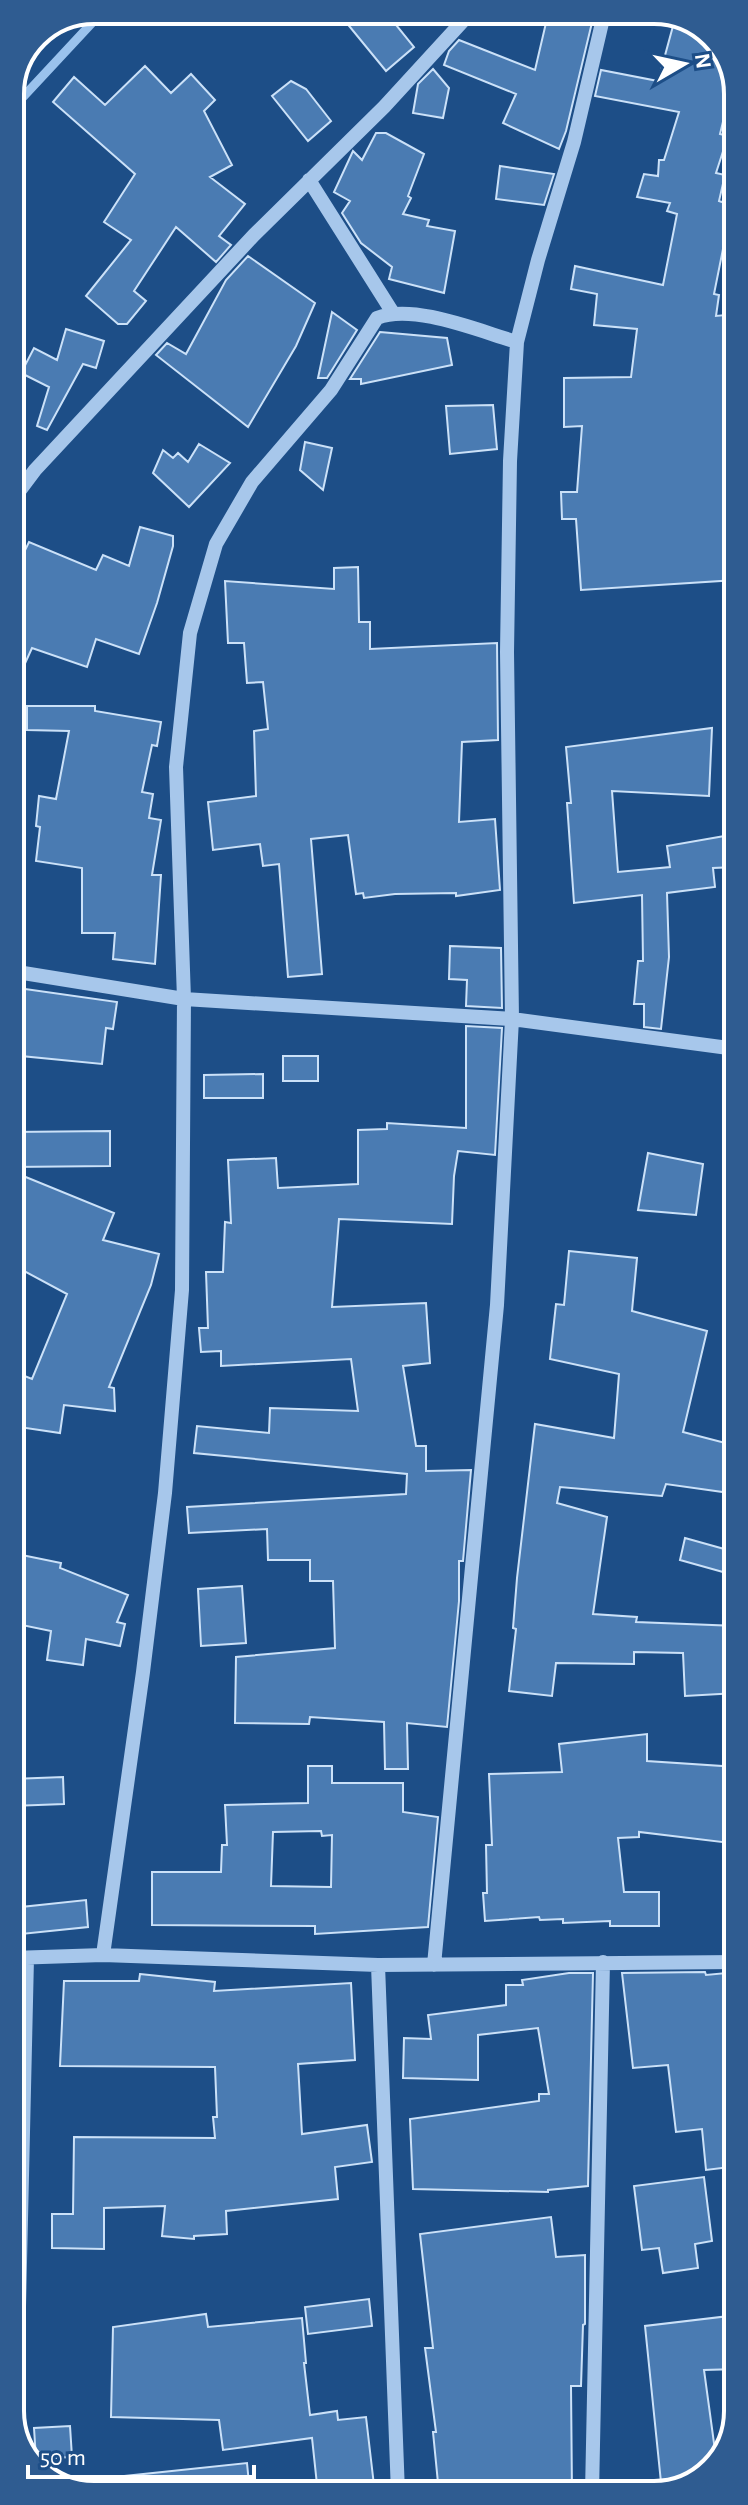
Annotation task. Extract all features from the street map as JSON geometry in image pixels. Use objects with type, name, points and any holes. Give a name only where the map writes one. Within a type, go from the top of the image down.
[{"type":"street","points":[[24,486],[45,459],[254,235],[384,107],[460,24]]},
{"type":"street","points":[[434,1965],[497,1305],[512,1019],[507,652],[510,461],[517,342],[574,142],[602,24]]},
{"type":"street","points":[[309,180],[393,313]]},
{"type":"street","points":[[103,1955],[167,1477],[182,1290],[184,999],[176,767],[190,633],[216,544],[252,482],[331,390],[377,318],[393,313],[415,313],[517,342]]},
{"type":"street","points":[[24,973],[184,999],[512,1019],[724,1047]]},
{"type":"street","points":[[24,1958],[103,1955],[378,1965],[724,1962]]},
{"type":"street","points":[[592,2481],[603,1962]]},
{"type":"street","points":[[378,1965],[398,2481]]},
{"type":"building","points":[[347,24],[395,24],[414,47],[386,71]]},
{"type":"building","points":[[546,24],[592,24],[559,149],[503,123],[516,94],[444,65],[449,51],[459,40],[535,70]]},
{"type":"building","points":[[673,26],[700,41],[712,55],[722,76],[724,118],[720,134],[724,135],[724,148],[716,173],[724,175],[719,201],[724,203],[724,244],[714,294],[719,295],[716,316],[724,315],[724,581],[581,590],[576,519],[562,519],[561,492],[577,492],[582,426],[564,427],[564,378],[631,377],[637,329],[594,325],[597,294],[571,289],[575,266],[663,285],[677,214],[667,211],[670,203],[637,197],[644,174],[658,176],[659,160],[664,160],[679,112],[595,96],[601,70],[658,81]]},
{"type":"building","points":[[145,66],[171,93],[191,74],[215,100],[204,111],[232,165],[210,177],[245,204],[219,236],[231,245],[216,262],[176,227],[134,291],[146,301],[127,324],[118,324],[86,296],[131,240],[104,222],[135,174],[53,102],[74,77],[105,105]]},
{"type":"building","points":[[433,69],[449,88],[443,118],[413,113],[418,84]]},
{"type":"building","points":[[291,81],[306,89],[331,121],[308,141],[272,96]]},
{"type":"building","points":[[376,133],[386,133],[424,154],[403,214],[429,220],[427,226],[455,231],[444,293],[389,279],[392,267],[361,243],[342,213],[350,201],[334,192],[353,151],[362,160]]},
{"type":"building","points":[[500,166],[554,174],[544,205],[496,199]]},
{"type":"building","points":[[248,256],[315,303],[296,346],[248,427],[156,355],[167,343],[186,354],[226,280]]},
{"type":"building","points":[[332,312],[357,330],[327,378],[318,378]]},
{"type":"building","points":[[66,329],[104,341],[96,368],[83,364],[47,430],[37,426],[49,387],[24,374],[24,367],[34,348],[57,360]]},
{"type":"building","points":[[380,332],[447,338],[452,365],[361,384],[361,379],[350,379]]},
{"type":"building","points":[[493,405],[497,449],[450,454],[446,406]]},
{"type":"building","points":[[305,442],[332,448],[323,490],[300,470]]},
{"type":"building","points":[[199,444],[230,463],[189,507],[153,473],[163,450],[173,458],[178,453],[188,462]]},
{"type":"building","points":[[140,527],[173,536],[157,603],[139,654],[96,639],[87,667],[32,648],[24,666],[24,552],[29,542],[96,570],[103,555],[129,566]]},
{"type":"building","points":[[358,567],[359,622],[370,622],[370,649],[497,643],[498,740],[462,742],[459,822],[495,819],[500,890],[456,896],[456,893],[395,894],[364,898],[363,893],[356,894],[348,835],[311,839],[322,974],[288,977],[279,864],[263,866],[260,844],[213,850],[208,802],[256,796],[254,731],[268,729],[263,682],[247,683],[244,643],[228,643],[225,581],[334,589],[334,568]]},
{"type":"building","points":[[27,706],[95,706],[95,711],[161,722],[157,746],[152,745],[142,792],[153,794],[149,818],[161,820],[152,875],[161,875],[155,964],[113,959],[115,933],[82,933],[82,868],[36,861],[40,827],[36,826],[39,796],[56,799],[69,731],[27,730]]},
{"type":"building","points":[[712,728],[709,796],[612,791],[618,872],[670,867],[667,846],[724,836],[724,868],[713,868],[715,887],[667,893],[669,957],[661,1029],[644,1027],[644,1004],[634,1004],[638,961],[643,961],[642,895],[574,903],[566,747]]},
{"type":"building","points":[[450,946],[501,948],[502,1008],[466,1006],[467,980],[449,979]]},
{"type":"building","points":[[24,989],[117,1002],[113,1029],[106,1028],[102,1064],[24,1056]]},
{"type":"building","points":[[466,1026],[502,1028],[495,1155],[458,1151],[452,1224],[339,1219],[332,1307],[426,1303],[430,1363],[403,1366],[416,1446],[426,1446],[426,1471],[471,1470],[463,1561],[459,1561],[459,1601],[447,1727],[407,1723],[408,1769],[385,1769],[384,1722],[310,1717],[309,1724],[235,1723],[236,1657],[335,1648],[333,1581],[310,1581],[310,1560],[268,1560],[267,1529],[189,1533],[187,1507],[406,1494],[407,1474],[194,1453],[197,1426],[269,1433],[270,1408],[358,1411],[351,1359],[221,1366],[221,1351],[201,1352],[199,1328],[208,1328],[206,1272],[223,1272],[225,1222],[231,1223],[228,1160],[276,1158],[278,1188],[358,1184],[358,1130],[387,1129],[387,1123],[466,1128]]},
{"type":"building","points":[[283,1056],[318,1056],[318,1081],[283,1081]]},
{"type":"building","points":[[263,1074],[263,1098],[204,1098],[204,1075]]},
{"type":"building","points":[[110,1131],[110,1166],[24,1167],[24,1132]]},
{"type":"building","points":[[648,1153],[703,1164],[696,1215],[638,1210]]},
{"type":"building","points":[[24,1176],[114,1213],[103,1240],[159,1254],[151,1285],[109,1387],[114,1388],[115,1411],[64,1405],[60,1433],[24,1428],[24,1376],[32,1379],[67,1294],[24,1271]]},
{"type":"building","points":[[569,1251],[637,1258],[632,1311],[707,1331],[683,1432],[724,1443],[724,1492],[666,1484],[662,1496],[560,1487],[557,1503],[607,1517],[593,1614],[637,1617],[636,1622],[724,1625],[724,1694],[685,1696],[683,1653],[634,1652],[634,1664],[556,1663],[552,1696],[509,1691],[516,1629],[513,1628],[517,1578],[535,1424],[614,1438],[619,1374],[550,1359],[556,1304],[564,1305]]},
{"type":"building","points":[[685,1538],[724,1549],[724,1572],[680,1560]]},
{"type":"building","points":[[24,1555],[61,1563],[60,1568],[128,1595],[117,1622],[125,1624],[120,1646],[86,1639],[83,1665],[47,1660],[51,1631],[24,1625]]},
{"type":"building","points":[[242,1586],[246,1643],[201,1646],[198,1589]]},
{"type":"building","points":[[647,1734],[647,1761],[724,1766],[724,1842],[639,1832],[639,1837],[618,1838],[624,1892],[659,1892],[659,1926],[610,1926],[610,1921],[563,1923],[563,1919],[540,1920],[539,1917],[485,1921],[486,1845],[492,1845],[489,1774],[562,1772],[559,1744]]},
{"type":"building","points":[[308,1766],[332,1766],[332,1783],[403,1783],[403,1812],[438,1817],[428,1927],[315,1934],[315,1926],[152,1925],[152,1872],[221,1872],[222,1845],[227,1845],[225,1805],[308,1803]],"holes":[[[321,1831],[322,1836],[332,1835],[331,1887],[271,1886],[273,1832]]]},
{"type":"building","points":[[63,1777],[64,1804],[24,1806],[24,1779]]},
{"type":"building","points":[[86,1900],[88,1927],[24,1934],[24,1907]]},
{"type":"building","points":[[593,1973],[588,2186],[548,2192],[413,2189],[410,2119],[539,2101],[539,2094],[549,2094],[538,2028],[478,2035],[478,2080],[403,2078],[404,2038],[431,2039],[428,2015],[506,2005],[506,1985],[523,1985],[522,1980]]},
{"type":"building","points":[[622,1973],[724,1973],[724,2168],[706,2170],[702,2129],[676,2132],[668,2065],[633,2068]]},
{"type":"building","points":[[140,1974],[215,1982],[214,1991],[351,1983],[355,2060],[298,2064],[302,2134],[367,2125],[372,2162],[335,2167],[338,2199],[226,2211],[227,2234],[194,2236],[194,2239],[162,2236],[165,2206],[104,2208],[104,2249],[52,2248],[52,2214],[73,2214],[74,2137],[215,2138],[215,2067],[60,2066],[64,1981],[139,1981]]},
{"type":"building","points":[[704,2177],[712,2241],[695,2244],[698,2268],[663,2273],[659,2248],[642,2250],[634,2186]]},
{"type":"building","points":[[551,2217],[556,2257],[585,2255],[581,2386],[571,2386],[572,2481],[438,2481],[433,2432],[436,2432],[425,2348],[433,2348],[420,2234]]},
{"type":"building","points":[[369,2299],[372,2326],[308,2334],[305,2307]]},
{"type":"building","points":[[206,2314],[208,2327],[302,2318],[310,2415],[337,2411],[338,2420],[366,2417],[373,2481],[317,2481],[312,2438],[223,2450],[219,2420],[111,2417],[113,2327]]},
{"type":"building","points":[[724,2317],[724,2369],[704,2370],[715,2447],[693,2469],[672,2479],[661,2480],[645,2326]]},
{"type":"building","points":[[70,2426],[72,2457],[43,2459],[35,2449],[34,2428]]},
{"type":"building","points":[[247,2463],[249,2481],[106,2481],[106,2478]]},
{"type":"waterway","points":[[24,96],[91,24]]}]
